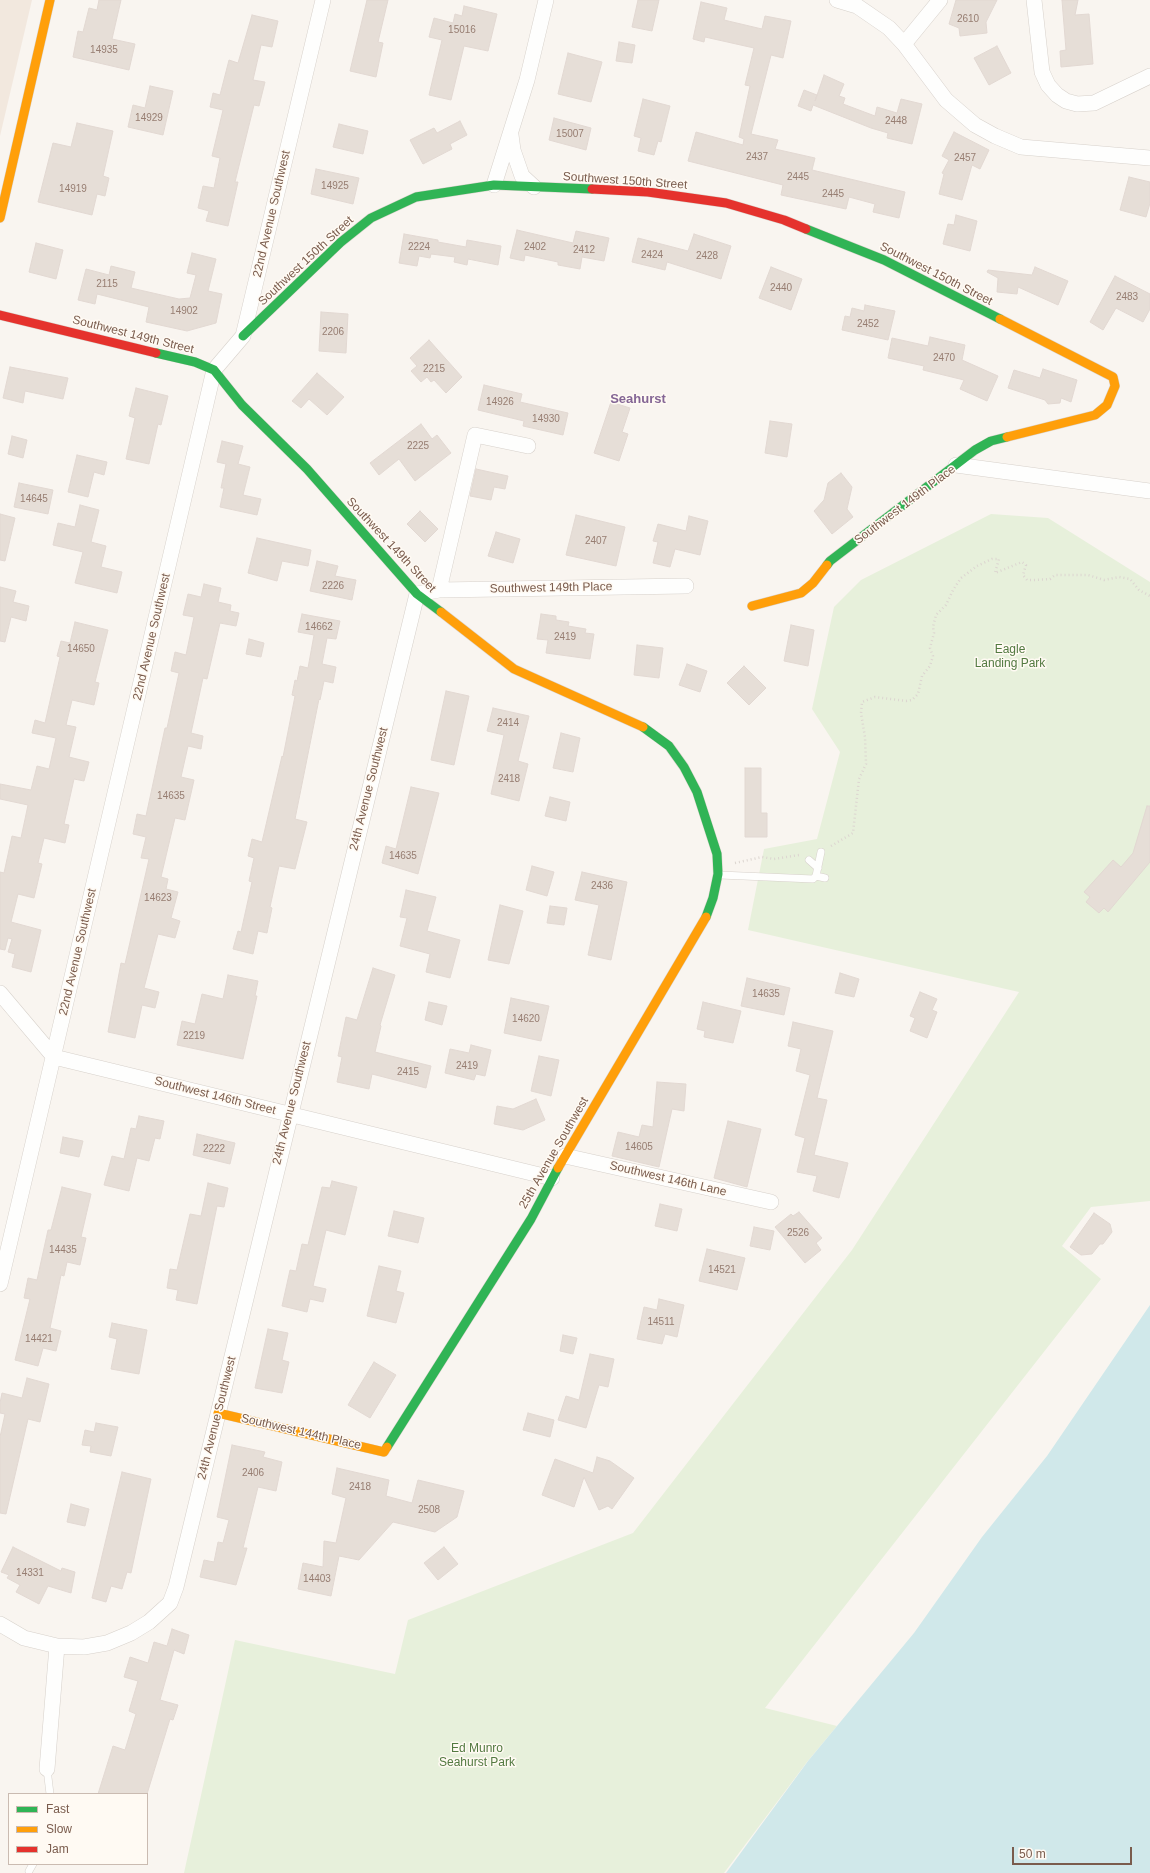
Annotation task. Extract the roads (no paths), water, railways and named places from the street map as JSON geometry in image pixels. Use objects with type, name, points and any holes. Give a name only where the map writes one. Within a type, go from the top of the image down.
[{"type":"street","points":[[0,218],[50,0]]},
{"type":"street","name":"22nd Avenue Southwest","points":[[0,1284],[214,370],[244,336],[323,0]]},
{"type":"street","points":[[494,185],[527,80],[546,0]]},
{"type":"street","points":[[837,0],[857,6],[889,28],[904,44],[946,100],[975,125],[995,136],[1021,147],[1150,158]]},
{"type":"street","points":[[904,44],[940,0]]},
{"type":"street","points":[[1034,0],[1042,72],[1048,85],[1057,95],[1066,101],[1077,104],[1094,103],[1150,76]]},
{"type":"street","points":[[511,130],[512,150],[522,176],[534,187]]},
{"type":"street","name":"Southwest 150th Street","points":[[244,336],[340,242],[371,218],[416,197],[494,185],[656,194],[726,203],[784,220],[884,260],[1113,377],[1116,386],[1112,395],[1107,405],[1095,415],[991,441],[975,450],[956,465]]},
{"type":"street","name":"Southwest 149th Street","points":[[0,315],[195,362],[214,370],[242,405],[307,469],[417,594],[514,669],[545,684],[629,718],[649,730],[669,746],[684,767],[697,792],[717,854]]},
{"type":"street","points":[[439,590],[475,435],[528,446]]},
{"type":"street","name":"Southwest 149th Place","points":[[752,606],[800,593],[813,583],[830,561],[956,465],[1150,491]]},
{"type":"street","name":"Southwest 149th Place","points":[[417,594],[439,590],[686,586]]},
{"type":"street","name":"24th Avenue Southwest","points":[[57,1646],[84,1647],[107,1643],[130,1634],[149,1622],[163,1610],[170,1602],[176,1587],[417,594]]},
{"type":"street","name":"25th Avenue Southwest","points":[[384,1452],[531,1219],[552,1178],[689,948],[705,919],[713,898],[718,874],[717,854]]},
{"type":"street","points":[[0,993],[54,1057]]},
{"type":"street","name":"Southwest 146th Street","points":[[54,1057],[552,1178]]},
{"type":"street","name":"Southwest 146th Lane","points":[[565,1156],[771,1202]]},
{"type":"street","name":"Southwest 144th Place","points":[[218,1413],[384,1452]]},
{"type":"street","points":[[0,1624],[24,1638],[57,1646],[47,1769]]},
{"type":"lane","points":[[718,874],[813,880],[817,872],[821,852]]},
{"type":"lane","points":[[809,860],[817,872],[825,878]]},
{"type":"lane","points":[[47,1769],[50,1793]]},
{"type":"lane","points":[[29,1871],[32,1865]]},
{"type":"water","points":[[1150,1305],[1150,1873],[726,1873],[808,1761],[914,1633],[982,1537],[1047,1456]]},
{"type":"district","name":"Seahurst","points":[[638,399]]},
{"type":"park label","name":"Eagle Landing Park","points":[[1010,657]]},
{"type":"park label","name":"Ed Munro Seahurst Park","points":[[477,1756]]}]
